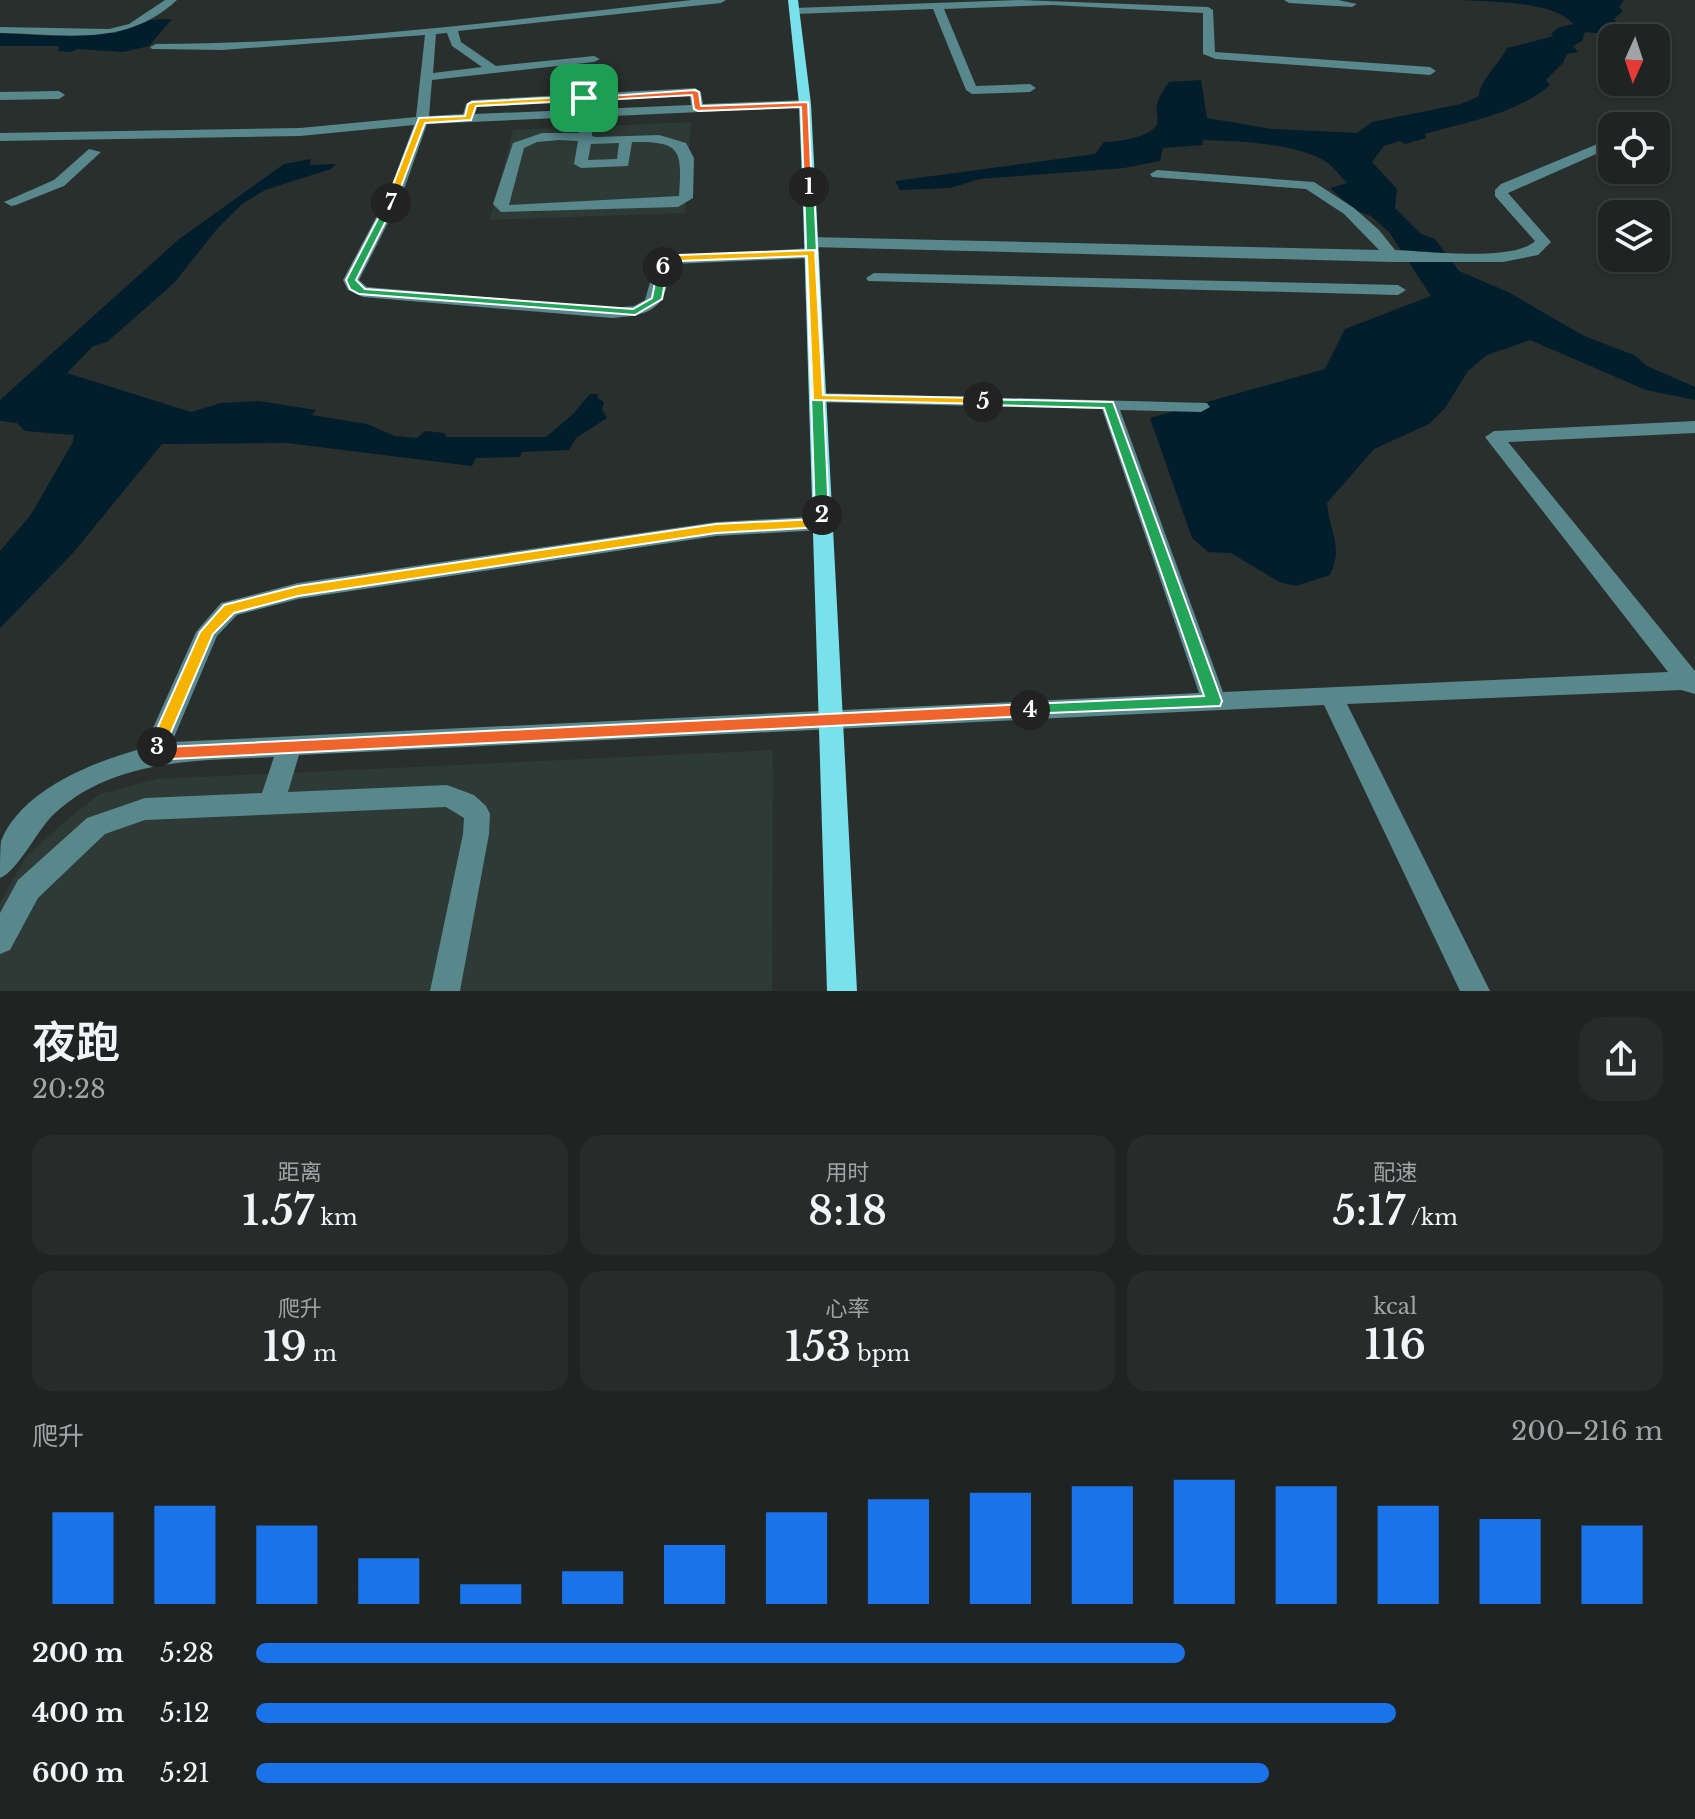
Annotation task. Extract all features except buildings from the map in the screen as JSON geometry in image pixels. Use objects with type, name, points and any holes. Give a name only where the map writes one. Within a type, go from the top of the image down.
[{"type":"main road","points":[[794,6],[805,104],[812,247],[842,991]]},
{"type":"street","points":[[0,30],[56,34],[109,32],[133,26],[172,0]]},
{"type":"street","points":[[156,47],[222,47],[431,31],[538,14],[721,0]]},
{"type":"street","points":[[1289,0],[1352,4]]},
{"type":"street","points":[[794,6],[1052,2],[1208,5],[1209,54],[1430,71]]},
{"type":"street","points":[[937,6],[972,90],[1030,88]]},
{"type":"street","points":[[452,29],[456,44],[494,70]]},
{"type":"street","points":[[431,31],[422,120],[395,195],[351,280],[354,287],[363,292],[635,312],[657,299],[663,265],[669,260],[812,247],[1168,267],[1398,290]]},
{"type":"street","points":[[426,77],[594,59]]},
{"type":"street","points":[[468,118],[472,104],[695,92],[698,109]]},
{"type":"street","points":[[0,96],[59,95]]},
{"type":"street","points":[[0,137],[300,132],[422,120],[805,104]]},
{"type":"street","points":[[586,113],[581,164],[623,163],[626,139]]},
{"type":"street","points":[[537,138],[585,138],[595,141],[661,138],[681,146],[686,153],[686,198],[678,203],[662,204],[506,209],[500,204],[518,146],[537,138]]},
{"type":"street","points":[[874,278],[1398,257],[1503,257],[1533,252],[1543,242],[1500,193],[1506,187],[1598,148]]},
{"type":"street","points":[[4,204],[59,183],[94,152]]},
{"type":"street","points":[[1157,174],[1309,185],[1349,211],[1398,257]]},
{"type":"street","points":[[818,398],[1201,407]]},
{"type":"street","points":[[1109,404],[1214,701]]},
{"type":"street","points":[[1693,683],[1494,437],[1695,427]]},
{"type":"street","points":[[153,756],[207,632],[229,609],[298,591],[716,529],[822,523]]},
{"type":"street","points":[[0,866],[32,818],[76,783],[124,762],[171,752],[830,718],[1693,683]]},
{"type":"street","points":[[1331,696],[1475,991]]},
{"type":"street","points":[[271,804],[290,746]]},
{"type":"street","points":[[0,941],[28,889],[96,826],[145,809],[447,796],[465,803],[477,814],[476,834],[445,991]]},
{"type":"shaded area","points":[[691,122],[685,213],[490,220],[513,130]]},
{"type":"shaded area","points":[[773,750],[772,991],[0,991],[0,903],[25,858],[100,794],[157,779]]},
{"type":"water","points":[[1461,0],[1624,0],[1619,7],[1623,11],[1614,19],[1616,24],[1598,24],[1598,33],[1585,32],[1582,41],[1573,46],[1578,52],[1567,54],[1563,63],[1546,80],[1550,85],[1537,95],[1490,116],[1425,134],[1426,138],[1384,146],[1372,162],[1397,189],[1395,208],[1421,234],[1435,239],[1459,271],[1510,293],[1584,336],[1634,355],[1647,366],[1695,387],[1695,400],[1646,390],[1530,340],[1487,355],[1468,371],[1445,408],[1429,424],[1374,449],[1327,503],[1336,547],[1334,565],[1330,575],[1296,586],[1279,582],[1231,553],[1208,552],[1192,538],[1150,418],[1325,369],[1345,329],[1431,296],[1389,232],[1371,216],[1355,210],[1330,188],[1347,183],[1334,168],[1298,150],[1248,142],[1203,140],[1203,145],[1163,148],[1160,161],[1124,168],[980,179],[950,188],[900,190],[895,181],[1095,154],[1104,142],[1134,138],[1154,129],[1158,102],[1169,82],[1201,80],[1207,118],[1272,129],[1357,133],[1372,122],[1461,104],[1479,96],[1483,84],[1507,48],[1554,36],[1551,34],[1558,28],[1573,24],[1552,11],[1505,2]]},
{"type":"water","points":[[172,19],[149,46],[123,52],[58,51],[59,46],[0,46],[0,33],[50,36],[116,33],[146,20]]},
{"type":"water","points":[[311,159],[310,165],[336,164],[331,169],[265,190],[242,204],[217,229],[174,283],[107,342],[93,346],[67,373],[191,412],[221,403],[259,401],[316,410],[312,415],[367,424],[395,436],[417,438],[425,431],[444,433],[447,437],[546,437],[572,415],[590,394],[598,394],[597,398],[604,402],[602,410],[607,418],[576,438],[569,450],[522,452],[520,457],[476,458],[472,466],[287,443],[162,444],[73,553],[0,628],[0,551],[30,516],[73,442],[74,435],[25,431],[17,423],[0,421],[0,400],[178,240],[284,164]]},
{"type":"route","points":[[584,98],[472,104],[468,118],[422,120],[395,195],[351,280],[354,287],[363,292],[612,313],[635,312],[657,299],[663,265],[669,260],[679,258],[812,253],[815,325],[818,398],[1109,404],[1214,701],[171,752],[153,756],[207,632],[229,609],[298,591],[716,529],[822,523],[815,325],[810,205],[805,104],[698,109],[695,92],[584,98]]}]
